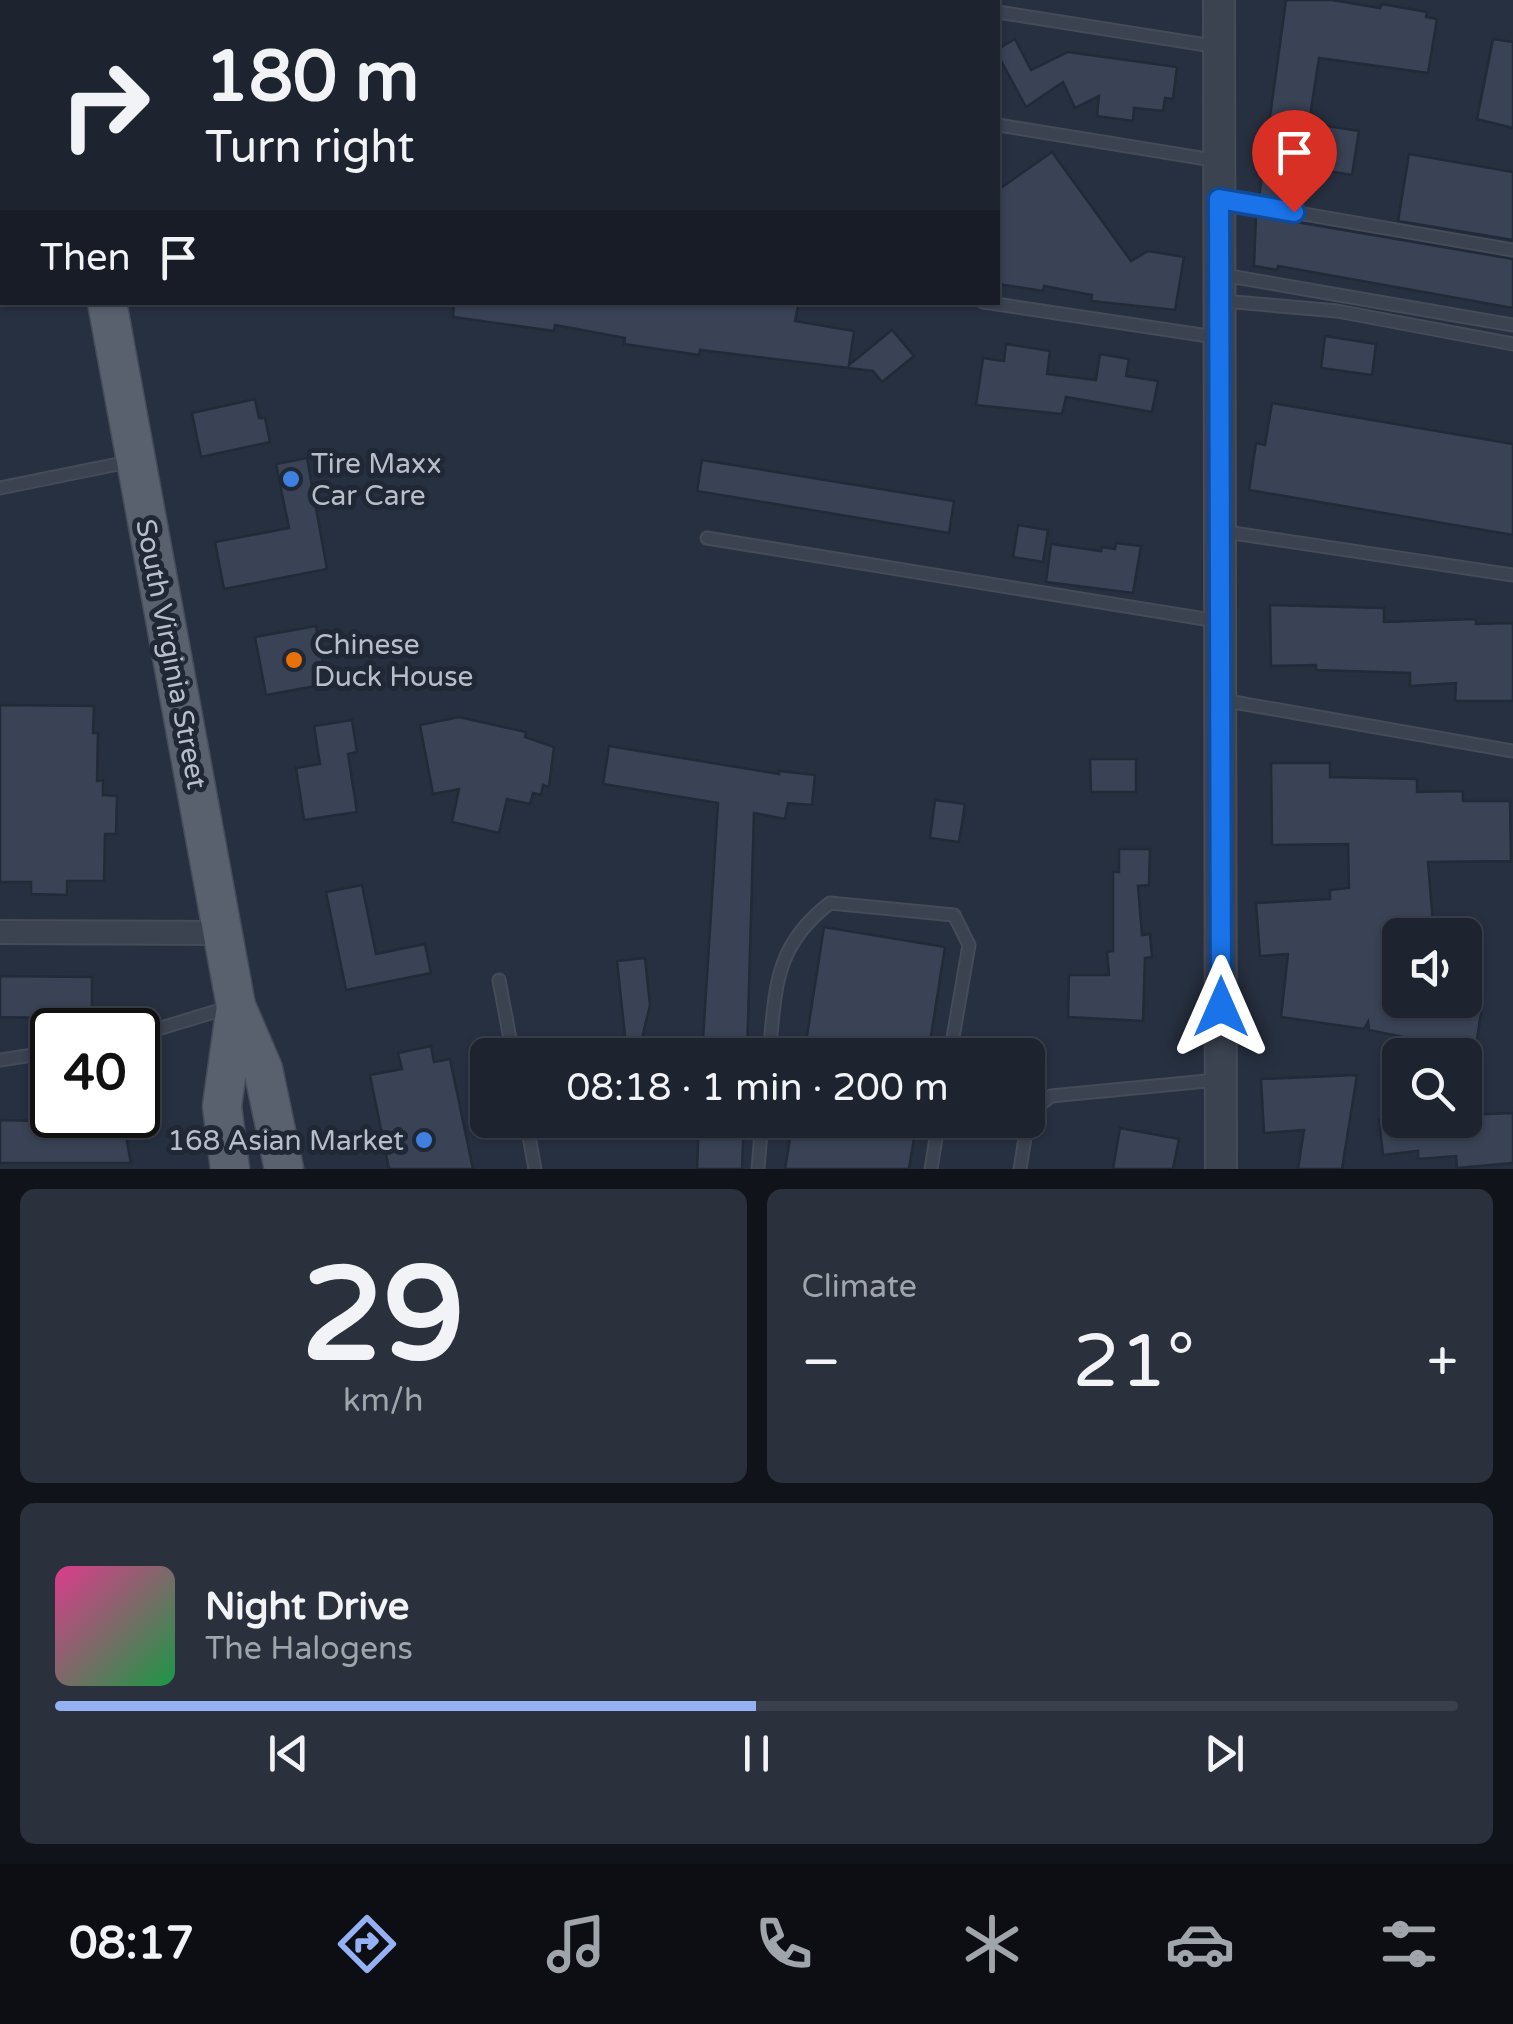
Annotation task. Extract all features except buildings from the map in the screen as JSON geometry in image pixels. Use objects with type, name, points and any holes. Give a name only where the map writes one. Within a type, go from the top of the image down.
[{"type":"main road","name":"South Virginia Street","points":[[108,305],[236,1006],[264,1070],[284,1169]]},
{"type":"main road","name":"South Virginia Street","points":[[230,1169],[222,1106],[236,1006]]},
{"type":"street","points":[[1219,0],[1221,1169]]},
{"type":"street","points":[[0,932],[222,933]]},
{"type":"lane","points":[[1000,12],[1219,47]]},
{"type":"lane","points":[[1000,125],[1218,161]]},
{"type":"lane","points":[[1219,199],[1513,250]]},
{"type":"lane","points":[[1219,287],[1513,325]]},
{"type":"lane","points":[[1219,287],[1513,344]]},
{"type":"lane","points":[[1000,305],[1220,337]]},
{"type":"lane","points":[[0,488],[136,461]]},
{"type":"lane","points":[[1220,531],[1513,575]]},
{"type":"lane","points":[[707,538],[1221,622]]},
{"type":"lane","points":[[1221,700],[1513,751]]},
{"type":"lane","points":[[771,1038],[778,973],[802,925],[830,903],[954,915],[969,945],[953,1038]]},
{"type":"lane","points":[[499,980],[510,1038]]},
{"type":"lane","points":[[160,1028],[236,1006]]},
{"type":"lane","points":[[0,1060],[30,1055]]},
{"type":"lane","points":[[1020,1169],[1029,1112],[1051,1096],[1221,1080]]},
{"type":"lane","points":[[529,1138],[535,1169]]},
{"type":"lane","points":[[758,1169],[761,1138]]},
{"type":"lane","points":[[931,1169],[936,1138]]},
{"type":"place","name":"Tire Maxx Car Care","points":[[291,479]]},
{"type":"place","name":"Chinese Duck House","points":[[294,660]]},
{"type":"place","name":"168 Asian Market","points":[[424,1140]]},
{"type":"route","points":[[1221,1007],[1219,199],[1294,212]]}]
